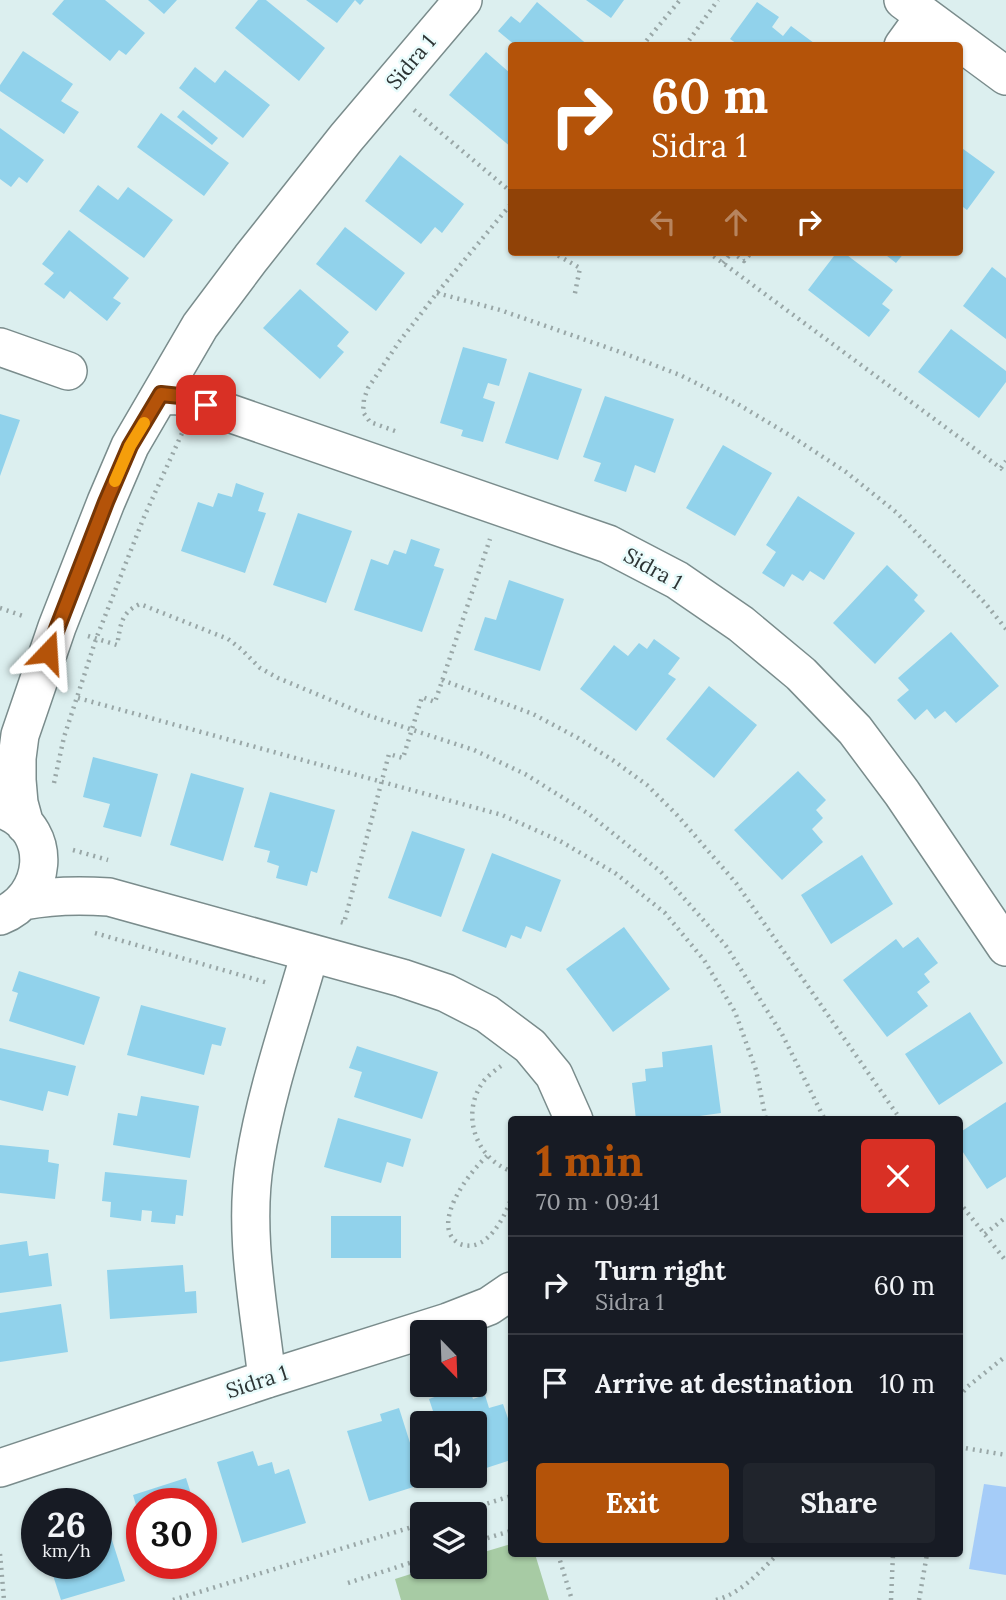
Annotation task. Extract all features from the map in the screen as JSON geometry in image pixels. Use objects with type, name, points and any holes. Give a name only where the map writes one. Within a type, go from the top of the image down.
[{"type":"street","name":"Sidra 1","points":[[20,735],[57,627],[130,446],[200,326],[346,138],[463,0]]},
{"type":"street","points":[[904,42],[913,8],[960,42]]},
{"type":"street","points":[[963,45],[1006,76]]},
{"type":"street","points":[[0,347],[68,371]]},
{"type":"street","name":"Sidra 1","points":[[154,406],[180,396],[608,544],[677,580],[741,624],[801,674],[855,730],[902,793],[1006,947]]},
{"type":"street","points":[[0,765],[20,735]]},
{"type":"street","points":[[12,909],[34,885],[39,867],[21,827],[17,780],[20,735]]},
{"type":"street","points":[[21,827],[65,869],[109,897]]},
{"type":"street","points":[[12,909],[44,897],[109,897],[402,978],[446,993],[486,1014],[530,1046],[554,1075],[572,1116]]},
{"type":"street","points":[[267,1379],[253,1261],[251,1211],[254,1162],[265,1112],[310,953]]},
{"type":"street","name":"Sidra 1","points":[[0,1468],[448,1322],[489,1306],[508,1293]]},
{"type":"path","points":[[645,42],[680,0]]},
{"type":"path","points":[[687,42],[718,0]]},
{"type":"path","points":[[390,89],[508,189]]},
{"type":"path","points":[[395,430],[370,422],[363,412],[368,388],[437,293],[508,208]]},
{"type":"path","points":[[559,256],[580,268],[574,299]]},
{"type":"path","points":[[713,256],[1006,472]]},
{"type":"path","points":[[723,263],[729,256]]},
{"type":"path","points":[[437,293],[500,310],[623,353],[736,403],[846,472],[896,512],[959,575],[1006,629]]},
{"type":"path","points":[[51,794],[64,737],[96,639],[144,517],[183,431],[154,406]]},
{"type":"path","points":[[1001,468],[1006,461]]},
{"type":"path","points":[[310,953],[322,917],[344,923],[389,754],[403,758],[422,697],[435,702],[490,537],[484,535],[494,505]]},
{"type":"path","points":[[0,608],[117,645],[122,618],[130,608],[140,604],[228,639],[260,668],[278,678],[367,715],[474,750],[525,774],[589,814],[661,872],[726,946],[782,1034],[823,1116]]},
{"type":"path","points":[[442,680],[533,714],[587,744],[647,785],[736,883],[898,1116]]},
{"type":"path","points":[[78,698],[502,815],[560,841],[615,873],[665,913],[704,960],[735,1012],[756,1070],[765,1116]]},
{"type":"path","points":[[94,933],[299,992]]},
{"type":"path","points":[[508,1169],[487,1156],[478,1143],[472,1114],[481,1084],[530,1046]]},
{"type":"path","points":[[487,1156],[473,1168],[454,1202],[449,1220],[453,1239],[469,1246],[479,1244],[499,1223],[508,1205]]},
{"type":"path","points":[[963,1207],[1006,1261]]},
{"type":"path","points":[[985,1234],[1006,1217]]},
{"type":"path","points":[[963,1392],[1006,1356]]},
{"type":"path","points":[[963,1448],[1006,1455]]},
{"type":"path","points":[[487,1504],[508,1497]]},
{"type":"path","points":[[173,1600],[410,1528]]},
{"type":"path","points":[[487,1538],[508,1532]]},
{"type":"path","points":[[0,1554],[4,1600]]},
{"type":"path","points":[[559,1557],[572,1600]]},
{"type":"path","points":[[719,1600],[743,1588],[775,1557]]},
{"type":"path","points":[[891,1600],[893,1557]]},
{"type":"path","points":[[919,1600],[926,1557]]},
{"type":"path","points":[[348,1583],[410,1563]]},
{"type":"green space","points":[[508,1545],[508,1557],[536,1557],[549,1600],[401,1600],[395,1579],[410,1574],[410,1579],[487,1579],[487,1551]]},
{"type":"water","points":[[984,1484],[1006,1487],[1006,1575],[969,1569]]},
{"type":"building","points":[[64,0],[105,0],[145,33],[126,55],[119,50],[110,61],[52,14]]},
{"type":"building","points":[[148,0],[177,0],[164,14]]},
{"type":"building","points":[[258,0],[266,0],[325,48],[299,81],[235,28]]},
{"type":"building","points":[[306,0],[355,0],[337,23]]},
{"type":"building","points":[[586,0],[624,0],[611,18]]},
{"type":"building","points":[[537,2],[584,42],[511,42],[498,31],[511,16],[520,23]]},
{"type":"building","points":[[757,2],[779,17],[772,27],[783,36],[791,26],[813,42],[734,42],[730,39]]},
{"type":"building","points":[[23,51],[73,84],[61,101],[79,112],[64,134],[0,91],[0,85]]},
{"type":"building","points":[[486,52],[508,71],[508,144],[449,95]]},
{"type":"building","points":[[195,67],[215,83],[225,70],[270,105],[243,138],[179,88]]},
{"type":"building","points":[[183,110],[218,138],[212,145],[177,117]]},
{"type":"building","points":[[161,113],[229,163],[204,196],[137,147]]},
{"type":"building","points":[[0,128],[44,160],[27,183],[19,177],[11,187],[0,179]]},
{"type":"building","points":[[963,149],[995,172],[967,210],[963,207]]},
{"type":"building","points":[[400,155],[464,204],[442,233],[435,227],[421,244],[365,201]]},
{"type":"building","points":[[98,185],[118,200],[128,187],[173,220],[144,258],[79,211]]},
{"type":"building","points":[[345,227],[405,273],[376,311],[316,264]]},
{"type":"building","points":[[69,230],[129,278],[113,298],[121,303],[107,321],[70,291],[64,299],[44,284],[54,273],[42,264]]},
{"type":"building","points":[[834,256],[848,256],[893,290],[882,304],[890,310],[869,337],[808,290]]},
{"type":"building","points":[[887,256],[902,256],[896,263]]},
{"type":"building","points":[[992,267],[1006,278],[1006,339],[963,306]]},
{"type":"building","points":[[300,289],[349,332],[337,346],[344,352],[320,379],[263,328]]},
{"type":"building","points":[[951,329],[1006,371],[1006,382],[979,418],[918,372]]},
{"type":"building","points":[[463,347],[507,359],[499,386],[488,383],[483,398],[495,402],[483,442],[461,436],[463,430],[440,423]]},
{"type":"building","points":[[529,372],[582,389],[558,460],[505,443]]},
{"type":"building","points":[[605,396],[674,419],[655,473],[635,465],[626,492],[594,481],[601,463],[583,457]]},
{"type":"building","points":[[0,414],[20,420],[0,476]]},
{"type":"building","points":[[723,445],[772,473],[735,536],[686,508]]},
{"type":"building","points":[[236,483],[264,493],[258,511],[266,513],[245,573],[181,551],[198,502],[213,507],[218,493],[232,497]]},
{"type":"building","points":[[798,496],[855,533],[824,580],[810,571],[803,581],[792,574],[784,587],[762,573],[776,552],[766,545]]},
{"type":"building","points":[[298,513],[352,531],[326,603],[273,585]]},
{"type":"building","points":[[411,539],[440,549],[434,566],[444,569],[422,632],[354,610],[371,559],[388,565],[394,550],[406,554]]},
{"type":"building","points":[[887,565],[918,595],[914,600],[925,611],[875,664],[833,623]]},
{"type":"building","points":[[509,580],[564,599],[540,671],[474,650],[485,617],[496,620]]},
{"type":"building","points":[[951,632],[999,686],[956,723],[945,711],[935,719],[927,709],[915,720],[897,700],[909,690],[898,678]]},
{"type":"building","points":[[654,639],[680,658],[668,674],[676,679],[636,731],[580,689],[614,645],[628,656],[639,643],[647,649]]},
{"type":"building","points":[[709,686],[757,725],[714,778],[666,739]]},
{"type":"building","points":[[93,757],[158,774],[141,837],[103,827],[110,804],[83,797]]},
{"type":"building","points":[[798,771],[826,800],[816,810],[823,818],[812,829],[823,842],[782,880],[734,830]]},
{"type":"building","points":[[191,773],[244,788],[223,861],[170,845]]},
{"type":"building","points":[[270,792],[335,810],[317,873],[311,871],[307,886],[276,878],[279,866],[267,862],[270,851],[254,847]]},
{"type":"building","points":[[412,831],[465,849],[441,917],[388,898]]},
{"type":"building","points":[[492,853],[561,880],[541,932],[526,926],[521,939],[511,935],[506,948],[462,931]]},
{"type":"building","points":[[862,855],[893,904],[831,944],[801,895]]},
{"type":"building","points":[[624,927],[670,989],[613,1032],[566,969]]},
{"type":"building","points":[[918,937],[938,963],[924,974],[930,982],[917,992],[928,1006],[887,1037],[843,980],[896,939],[903,948]]},
{"type":"building","points":[[19,971],[100,997],[84,1045],[9,1021],[18,993],[12,991]]},
{"type":"building","points":[[141,1005],[226,1028],[221,1046],[212,1044],[204,1075],[127,1055]]},
{"type":"building","points":[[970,1012],[1003,1063],[939,1105],[905,1054]]},
{"type":"building","points":[[712,1045],[721,1113],[700,1116],[636,1116],[632,1083],[646,1081],[645,1069],[663,1067],[662,1052]]},
{"type":"building","points":[[357,1046],[438,1072],[422,1119],[354,1097],[362,1072],[349,1068]]},
{"type":"building","points":[[0,1048],[76,1066],[68,1096],[48,1091],[43,1111],[0,1100]]},
{"type":"building","points":[[141,1096],[199,1106],[190,1158],[113,1145],[118,1113],[137,1116]]},
{"type":"building","points":[[1006,1102],[1006,1177],[987,1189],[963,1152],[963,1130]]},
{"type":"building","points":[[338,1118],[411,1139],[403,1167],[387,1162],[381,1183],[324,1167]]},
{"type":"building","points":[[0,1145],[49,1150],[48,1162],[59,1164],[55,1199],[0,1193]]},
{"type":"building","points":[[105,1172],[187,1180],[183,1216],[176,1215],[175,1224],[151,1222],[152,1211],[142,1210],[141,1221],[110,1217],[111,1202],[102,1201]]},
{"type":"building","points":[[331,1216],[401,1216],[401,1258],[331,1258]]},
{"type":"building","points":[[27,1241],[29,1256],[48,1253],[52,1286],[0,1293],[0,1245]]},
{"type":"building","points":[[183,1265],[185,1292],[196,1291],[197,1313],[110,1319],[107,1270]]},
{"type":"building","points":[[61,1304],[68,1352],[0,1362],[0,1313]]},
{"type":"building","points":[[435,1397],[486,1397],[489,1408],[503,1404],[508,1418],[508,1461],[487,1468],[487,1411],[433,1411],[429,1399]]},
{"type":"building","points":[[399,1408],[410,1443],[410,1488],[369,1501],[347,1431],[382,1421],[380,1414]]},
{"type":"building","points":[[253,1451],[258,1466],[272,1462],[275,1474],[289,1469],[306,1523],[242,1543],[217,1462]]},
{"type":"building","points":[[186,1478],[189,1488],[155,1488]]},
{"type":"building","points":[[112,1540],[125,1581],[61,1600],[54,1579],[112,1579]]},
{"type":"slow traffic","points":[[115,481],[130,446],[144,423]]},
{"type":"route","points":[[48,652],[130,446],[161,394],[180,396],[206,405]]}]
